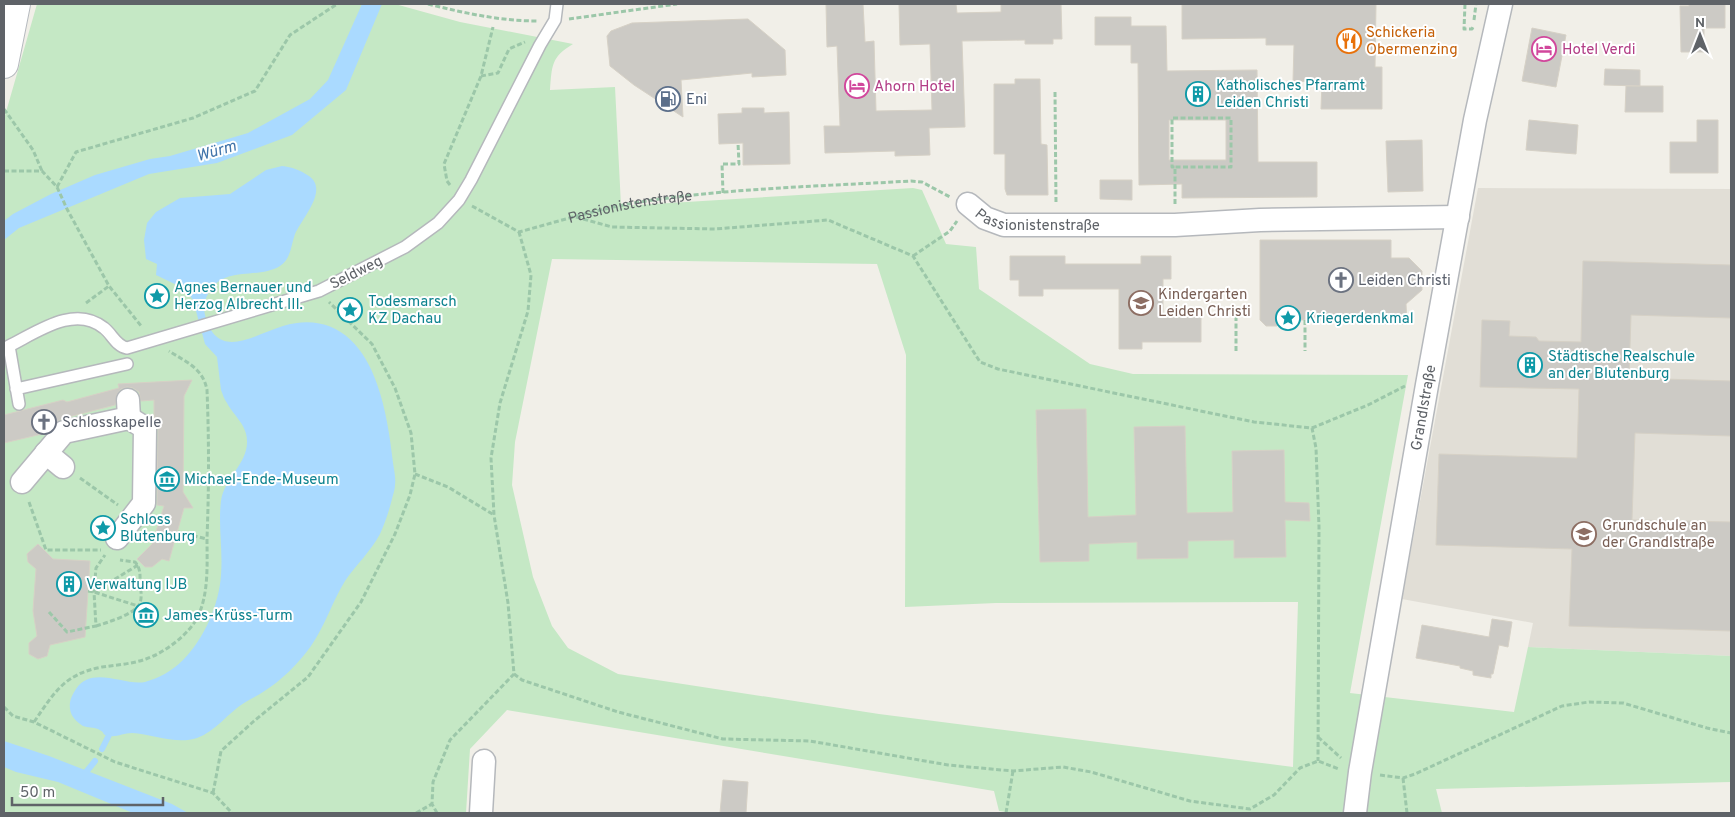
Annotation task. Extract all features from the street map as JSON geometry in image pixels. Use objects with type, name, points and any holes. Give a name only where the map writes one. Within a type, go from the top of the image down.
[{"type":"main road","points":[[4,64],[16,4]]},
{"type":"street","name":"Grandlstraße","points":[[1355,813],[1352,766],[1475,120],[1501,4]]},
{"type":"street","name":"Passionistenstraße","points":[[968,204],[984,218],[1004,225],[1175,225],[1260,220],[1458,217]]},
{"type":"street","points":[[22,482],[55,460],[64,432],[128,409],[145,428],[144,503],[132,513],[110,549]]},
{"type":"street","points":[[481,813],[484,761]]},
{"type":"lane","name":"Seldweg","points":[[16,389],[9,346],[66,319],[83,318],[101,325],[124,348],[154,341],[319,291],[405,247],[438,223],[459,200],[555,20],[557,4]]},
{"type":"lane","points":[[19,404],[16,389],[127,364]]},
{"type":"path","points":[[57,187],[76,152],[193,118],[256,92],[290,35],[336,4]]},
{"type":"path","points":[[1465,4],[1464,29],[1472,30],[1476,4]]},
{"type":"path","points":[[493,27],[481,76],[444,164],[447,182],[459,200],[519,232],[531,275],[528,311],[500,403],[491,458],[494,515],[508,603],[514,674],[522,680],[618,712],[723,739],[810,741],[948,765],[1013,771],[1063,767],[1090,772],[1190,801],[1251,811],[1274,795],[1300,768],[1318,761],[1319,527],[1316,448],[1312,428]]},
{"type":"path","points":[[481,76],[498,73],[508,49],[526,41],[540,45]]},
{"type":"path","points":[[1055,92],[1056,225]]},
{"type":"path","points":[[4,109],[33,150],[42,171],[57,187],[66,209],[109,286],[154,341],[201,373],[205,381],[210,464],[205,586],[202,604],[197,617],[178,640],[147,659],[99,668],[75,675],[54,692],[34,722]]},
{"type":"path","points":[[1175,167],[1231,167],[1231,118],[1172,118],[1172,167],[1175,167],[1175,225]]},
{"type":"path","points":[[722,193],[722,164],[739,164],[738,143]]},
{"type":"path","points":[[4,171],[42,171]]},
{"type":"path","name":"Passionistenstraße","points":[[519,232],[576,216],[651,200],[722,193],[911,181],[922,182],[968,204]]},
{"type":"path","points":[[913,256],[950,231],[968,204]]},
{"type":"path","points":[[576,216],[612,227],[705,228],[828,220],[913,256],[980,362],[998,369],[1254,422],[1312,428],[1368,405],[1412,383]]},
{"type":"path","points":[[213,793],[222,752],[254,722],[308,677],[361,602],[395,534],[410,495],[415,474],[411,433],[395,388],[372,344],[319,291]]},
{"type":"path","points":[[1236,313],[1236,351]]},
{"type":"path","points":[[1305,320],[1305,351]]},
{"type":"path","points":[[55,460],[132,513]]},
{"type":"path","points":[[415,474],[448,487],[494,515]]},
{"type":"path","points":[[22,482],[46,550],[110,549]]},
{"type":"path","points":[[178,532],[207,539]]},
{"type":"path","points":[[96,626],[94,592],[97,564],[110,549]]},
{"type":"path","points":[[49,612],[67,632],[108,623],[133,610],[141,601],[140,569],[135,562],[119,560]]},
{"type":"path","points":[[94,592],[138,565]]},
{"type":"path","points":[[88,591],[138,606]]},
{"type":"path","points":[[437,813],[432,804],[433,782],[450,740],[514,674]]},
{"type":"path","points":[[1318,737],[1352,766],[1403,778],[1416,774],[1562,706],[1589,702],[1623,703],[1707,728],[1731,733]]},
{"type":"path","points":[[4,707],[13,716],[34,722],[114,762],[213,793],[232,813]]},
{"type":"path","points":[[1006,813],[1013,771]]},
{"type":"path","points":[[1403,778],[1407,813]]},
{"type":"path","points":[[416,813],[432,804]]},
{"type":"shaded area","points":[[1478,188],[1731,189],[1731,656],[1528,647],[1533,623],[1402,599]]},
{"type":"green space","points":[[37,4],[395,4],[460,22],[573,44],[560,53],[554,63],[550,90],[615,87],[621,206],[913,188],[922,190],[946,244],[976,247],[979,289],[1090,364],[1133,374],[1408,375],[1350,693],[1514,712],[1528,647],[1731,656],[1731,782],[1436,789],[1442,813],[1013,813],[999,811],[994,791],[507,710],[470,749],[466,813],[4,813],[4,119]],"holes":[[[552,259],[877,264],[906,355],[905,607],[996,603],[1298,602],[1293,767],[879,714],[618,674],[568,648],[552,626],[533,577],[512,485],[515,442]]]},
{"type":"water","name":"Würm","points":[[362,4],[382,4],[346,90],[292,135],[217,163],[149,174],[19,228],[4,240],[4,221],[13,214],[51,194],[95,175],[150,159],[170,156],[248,133],[310,99],[328,80]]},
{"type":"water","points":[[282,166],[296,169],[309,176],[314,182],[316,189],[312,204],[295,234],[289,256],[284,263],[271,270],[222,279],[214,285],[207,297],[204,307],[205,315],[211,329],[218,338],[227,342],[248,339],[283,326],[316,323],[342,333],[353,343],[363,354],[371,368],[385,413],[395,480],[388,512],[380,534],[345,581],[311,646],[295,666],[276,683],[238,707],[210,731],[197,738],[173,740],[132,733],[113,736],[105,735],[98,729],[83,726],[75,719],[70,709],[72,696],[83,682],[91,678],[99,677],[145,682],[155,678],[170,671],[179,664],[198,642],[214,610],[220,586],[221,501],[226,485],[244,457],[247,441],[243,425],[230,408],[221,390],[217,357],[205,344],[193,300],[185,289],[156,275],[157,264],[146,259],[144,240],[147,223],[156,212],[180,198],[230,194],[266,170]]},
{"type":"water","points":[[4,741],[49,756],[172,804],[188,813],[133,813],[58,782],[16,772],[4,767]]},
{"type":"building","points":[[826,4],[863,4],[865,42],[874,41],[876,111],[932,110],[930,44],[900,45],[899,4],[956,4],[957,13],[1001,12],[1001,4],[1061,4],[1062,39],[1053,39],[1053,44],[1025,44],[1025,40],[962,41],[965,127],[929,128],[930,155],[895,156],[895,151],[825,153],[824,126],[840,126],[837,46],[827,47]]},
{"type":"building","points":[[1182,4],[1376,4],[1375,67],[1382,67],[1382,109],[1321,109],[1322,82],[1293,81],[1294,45],[1266,45],[1266,38],[1182,39]]},
{"type":"building","points":[[1689,4],[1725,4],[1725,28],[1704,28],[1704,52],[1681,52],[1680,6],[1689,6]]},
{"type":"building","points":[[1095,17],[1131,17],[1131,26],[1166,26],[1167,71],[1257,70],[1258,162],[1317,162],[1317,197],[1182,198],[1182,184],[1139,185],[1138,63],[1131,63],[1131,45],[1095,45]],"holes":[[[1169,120],[1226,120],[1226,160],[1169,160]]]},
{"type":"building","points":[[748,19],[785,50],[786,75],[752,77],[752,73],[681,80],[683,117],[634,85],[610,66],[607,36],[611,31],[632,23]]},
{"type":"building","points":[[1532,28],[1566,35],[1556,87],[1522,81]]},
{"type":"building","points":[[1605,69],[1640,70],[1640,86],[1604,85]]},
{"type":"building","points":[[1015,79],[1040,79],[1041,144],[1047,145],[1048,195],[1007,195],[1005,189],[1005,154],[994,154],[994,84],[1015,84]]},
{"type":"building","points":[[1626,86],[1663,86],[1663,112],[1625,112]]},
{"type":"building","points":[[742,108],[764,108],[764,113],[789,112],[790,164],[743,165],[743,143],[719,144],[718,114],[742,113]]},
{"type":"building","points":[[1529,120],[1578,125],[1576,154],[1526,150]]},
{"type":"building","points":[[1697,120],[1718,120],[1718,173],[1670,173],[1670,142],[1697,142]]},
{"type":"building","points":[[1422,140],[1423,191],[1388,192],[1386,141]]},
{"type":"building","points":[[1100,180],[1132,180],[1132,200],[1100,199]]},
{"type":"building","name":"Leiden Christi","points":[[1260,240],[1391,240],[1391,258],[1409,258],[1422,271],[1422,290],[1406,304],[1407,324],[1380,324],[1380,320],[1283,320],[1277,326],[1266,326],[1260,320]]},
{"type":"building","name":"Kindergarten Leiden Christi","points":[[1010,256],[1065,256],[1065,264],[1141,264],[1141,256],[1171,256],[1171,279],[1163,279],[1163,317],[1201,317],[1201,342],[1142,342],[1142,349],[1119,349],[1119,289],[1043,289],[1043,296],[1019,296],[1019,280],[1010,280]]},
{"type":"building","points":[[1583,261],[1731,265],[1731,318],[1631,315],[1629,378],[1731,381],[1731,436],[1635,433],[1632,520],[1731,522],[1731,631],[1569,626],[1572,549],[1436,545],[1439,454],[1577,458],[1579,389],[1480,387],[1482,320],[1510,321],[1509,336],[1536,337],[1539,341],[1581,342]]},
{"type":"building","points":[[192,380],[184,396],[183,492],[193,508],[184,508],[169,561],[162,559],[152,567],[145,567],[137,559],[152,544],[164,506],[157,505],[158,428],[154,418],[154,400],[141,401],[139,392],[127,387],[121,389],[117,394],[115,405],[61,419],[46,433],[4,443],[4,415],[63,400],[67,402],[119,388],[118,384]]},
{"type":"building","points":[[1086,409],[1088,517],[1136,515],[1134,427],[1185,426],[1187,513],[1233,512],[1232,451],[1284,450],[1285,502],[1309,503],[1310,521],[1285,520],[1286,557],[1234,558],[1234,540],[1188,541],[1188,558],[1137,559],[1137,542],[1089,544],[1089,561],[1040,562],[1036,410]]},
{"type":"building","points":[[38,544],[53,559],[90,561],[85,637],[50,645],[47,656],[38,659],[29,654],[29,643],[37,636],[33,611],[36,569],[28,562],[27,554]]},
{"type":"building","points":[[146,604],[155,610],[155,617],[152,621],[145,624],[136,619],[138,610]]},
{"type":"building","points":[[1492,619],[1512,622],[1508,647],[1499,645],[1491,678],[1473,675],[1473,671],[1460,668],[1460,666],[1416,658],[1422,625],[1489,637]]},
{"type":"building","points":[[723,780],[748,782],[746,813],[720,813]]},
{"type":"waterway","points":[[102,749],[109,735]]},
{"type":"waterway","points":[[82,777],[95,761]]},
{"type":"place","name":"Schickeria Obermenzing","points":[[1349,41]]},
{"type":"place","name":"Hotel Verdi","points":[[1544,49]]},
{"type":"place","name":"Ahorn Hotel","points":[[857,86]]},
{"type":"place","name":"Katholisches Pfarramt Leiden Christi","points":[[1198,94]]},
{"type":"place","name":"Eni","points":[[668,99]]},
{"type":"place","name":"Leiden Christi","points":[[1341,280]]},
{"type":"place","name":"Agnes Bernauer und Herzog Albrecht III.","points":[[157,296]]},
{"type":"place","name":"Kindergarten Leiden Christi","points":[[1141,303]]},
{"type":"place","name":"Todesmarsch KZ Dachau","points":[[350,310]]},
{"type":"place","name":"Kriegerdenkmal","points":[[1288,318]]},
{"type":"place","name":"Städtische Realschule an der Blutenburg","points":[[1530,365]]},
{"type":"place","name":"Schlosskapelle","points":[[44,422]]},
{"type":"place","name":"Michael-Ende-Museum","points":[[167,479]]},
{"type":"place","name":"Schloss Blutenburg","points":[[103,528]]},
{"type":"place","name":"Grundschule an der Grandlstraße","points":[[1584,534]]},
{"type":"place","name":"Verwaltung IJB","points":[[69,584]]},
{"type":"place","name":"James-Krüss-Turm","points":[[146,615]]}]
